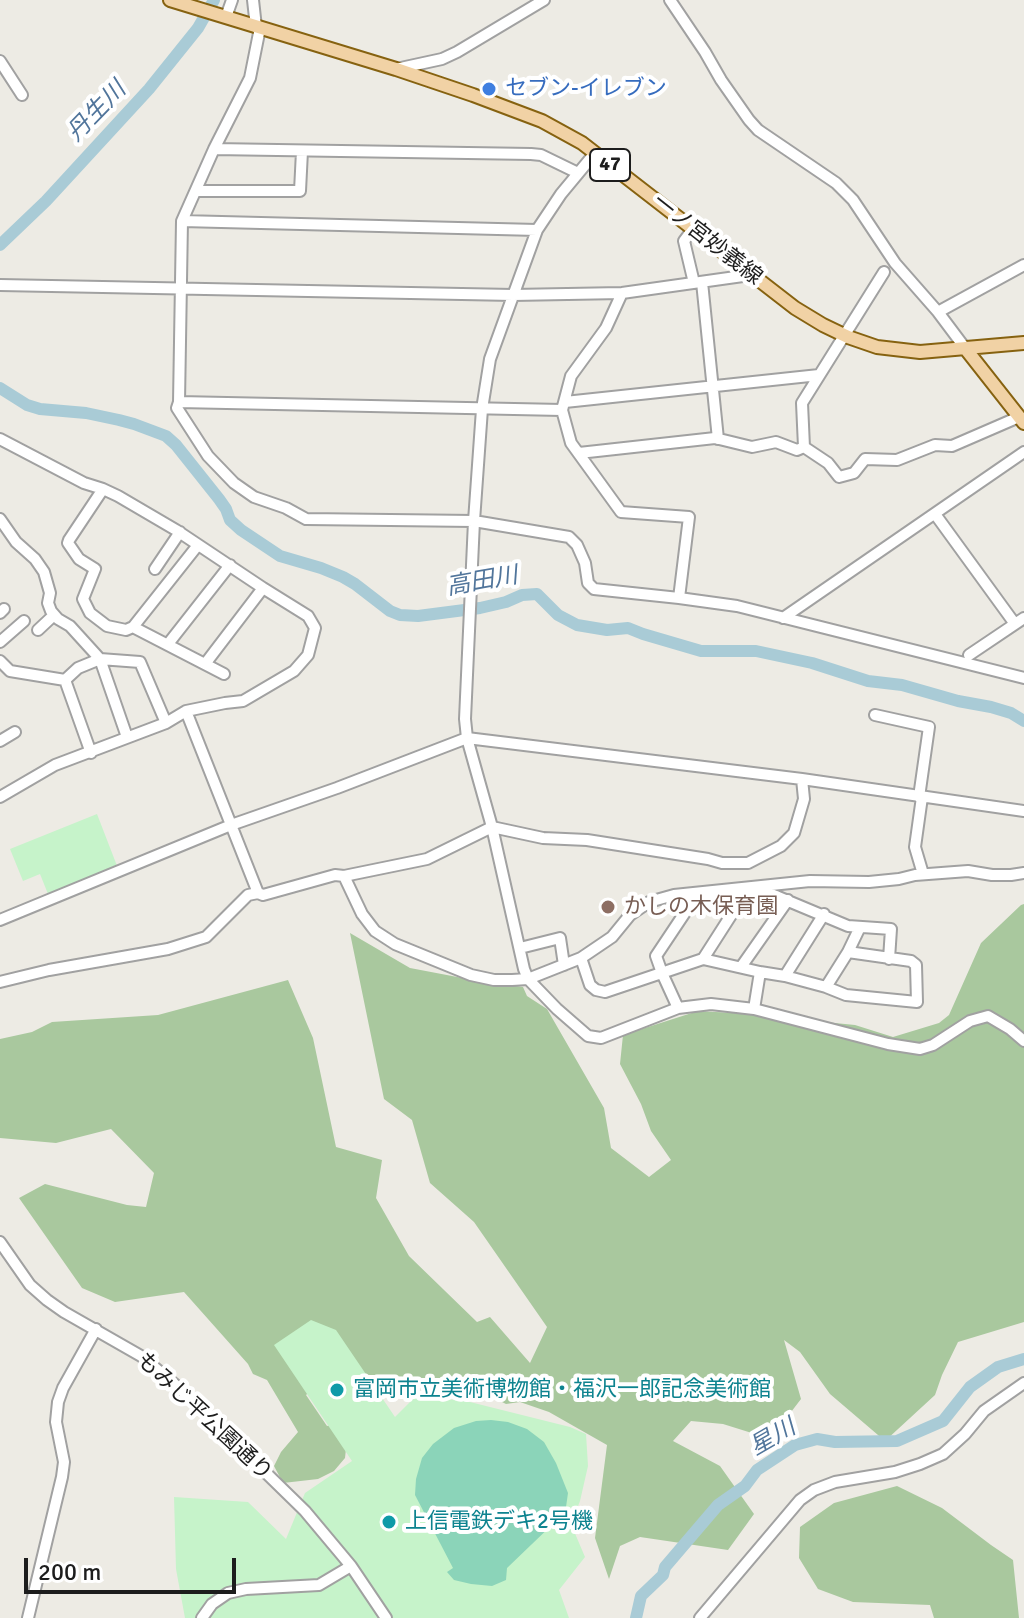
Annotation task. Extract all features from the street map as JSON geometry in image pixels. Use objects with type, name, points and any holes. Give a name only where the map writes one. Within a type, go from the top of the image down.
[{"type":"main road","name":"47","points":[[170,0],[223,16]]},
{"type":"main road","name":"一ノ宮妙義線","points":[[223,16],[396,69],[527,114],[595,153],[750,275],[811,318],[843,335],[877,347],[904,351],[1024,343]]},
{"type":"main road","points":[[965,348],[1023,421]]},
{"type":"street","points":[[223,16],[232,0]]},
{"type":"street","points":[[253,0],[258,28],[250,78],[182,221],[177,408],[208,456],[234,483],[254,497],[306,519],[474,521],[569,537],[577,545],[585,563],[588,583],[594,589],[737,606],[1024,678]]},
{"type":"street","points":[[396,69],[442,59],[544,0]]},
{"type":"street","points":[[670,0],[721,80],[758,130],[836,183],[863,213],[895,263],[965,348]]},
{"type":"street","points":[[0,61],[22,95]]},
{"type":"street","points":[[214,149],[531,154],[541,155],[578,173]]},
{"type":"street","points":[[196,191],[300,191],[302,151]]},
{"type":"street","points":[[595,153],[537,230],[490,359],[482,409],[465,719],[467,738],[528,979],[588,1036],[601,1038],[678,1008],[711,1004],[754,1009],[888,1044],[920,1049],[933,1045],[970,1021],[988,1016],[1024,1041]]},
{"type":"street","points":[[182,221],[537,230]]},
{"type":"street","points":[[693,229],[684,241],[698,283],[718,439]]},
{"type":"street","points":[[938,312],[1024,265]]},
{"type":"street","points":[[804,447],[802,403],[884,272]]},
{"type":"street","points":[[0,285],[513,295],[622,293],[750,275]]},
{"type":"street","points":[[622,293],[606,328],[571,376],[564,406],[571,443],[621,512],[689,517],[679,598]]},
{"type":"street","points":[[179,402],[482,409],[564,406],[819,375]]},
{"type":"street","points":[[804,447],[828,463],[839,477],[854,473],[865,459],[897,460],[935,445],[952,446],[1023,421]]},
{"type":"street","points":[[0,439],[84,483],[103,489],[180,532],[308,616],[315,628],[308,655],[294,671],[243,701],[186,711],[166,723],[55,765],[0,797]]},
{"type":"street","points":[[579,453],[718,439],[752,447],[776,442],[797,450],[804,447]]},
{"type":"street","points":[[783,618],[1024,452]]},
{"type":"street","points":[[103,489],[68,543],[79,559],[95,569],[83,599],[90,613],[107,626],[126,630],[133,627],[198,545]]},
{"type":"street","points":[[935,514],[1020,621],[969,655]]},
{"type":"street","points":[[0,519],[44,572],[50,593],[48,603],[54,615],[70,626],[100,659],[127,737]]},
{"type":"street","points":[[155,569],[180,532]]},
{"type":"street","points":[[168,644],[230,565]]},
{"type":"street","points":[[205,664],[263,588]]},
{"type":"street","points":[[38,630],[54,615]]},
{"type":"street","points":[[0,642],[24,621]]},
{"type":"street","points":[[133,627],[224,674]]},
{"type":"street","points":[[65,680],[78,668],[100,659],[140,662],[166,723]]},
{"type":"street","points":[[2,666],[10,671],[65,680]]},
{"type":"street","points":[[65,680],[91,753]]},
{"type":"street","points":[[186,711],[258,893]]},
{"type":"street","points":[[875,715],[929,727],[915,847],[923,874]]},
{"type":"street","points":[[0,741],[15,732]]},
{"type":"street","points":[[0,920],[231,825],[467,738],[802,779],[1024,811]]},
{"type":"street","points":[[0,982],[168,949],[206,937],[248,895],[263,895],[335,875],[344,876],[427,859],[492,827],[543,838],[587,840],[722,863],[748,863],[781,846],[794,833],[804,799],[802,779]]},
{"type":"street","points":[[344,876],[362,914],[375,931],[395,944],[471,975],[494,980],[528,979],[581,958],[612,937],[630,915],[649,902],[674,895],[810,881],[869,882],[968,871],[992,875],[1024,873]]},
{"type":"street","points":[[678,1008],[656,956],[692,902],[769,893],[848,926],[891,929],[889,959]]},
{"type":"street","points":[[703,959],[744,895]]},
{"type":"street","points":[[741,967],[788,900]]},
{"type":"street","points":[[785,976],[824,914]]},
{"type":"street","points":[[826,987],[860,927]]},
{"type":"street","points":[[520,948],[560,938],[564,965]]},
{"type":"street","points":[[581,958],[590,985],[605,992],[703,959],[785,976],[846,995],[917,1002],[916,965],[911,961],[848,952]]},
{"type":"street","points":[[754,1009],[760,972]]},
{"type":"street","name":"もみじ平公園通り","points":[[0,1242],[30,1285],[64,1312],[160,1370],[305,1511],[351,1566],[386,1618]]},
{"type":"street","points":[[28,1618],[62,1477],[64,1462],[56,1422],[58,1402],[96,1329]]},
{"type":"street","points":[[700,1618],[800,1500],[814,1490],[835,1482],[895,1472],[943,1454],[984,1411],[1024,1383]]},
{"type":"street","points":[[202,1618],[219,1597],[228,1593],[246,1589],[319,1585],[351,1566]]},
{"type":"green space","points":[[97,814],[119,871],[50,899],[40,874],[23,881],[10,849]]},
{"type":"green space","points":[[1024,904],[1024,1322],[958,1342],[935,1395],[885,1441],[830,1394],[800,1352],[784,1340],[801,1399],[788,1416],[755,1434],[723,1424],[691,1421],[673,1441],[720,1466],[754,1514],[728,1550],[640,1537],[620,1546],[609,1579],[595,1538],[607,1445],[549,1412],[520,1402],[506,1404],[464,1383],[410,1380],[373,1392],[318,1383],[306,1395],[327,1426],[338,1423],[347,1439],[345,1458],[334,1471],[318,1479],[283,1483],[274,1466],[298,1432],[267,1380],[253,1374],[248,1364],[184,1292],[115,1302],[82,1288],[19,1198],[45,1184],[146,1207],[154,1173],[111,1129],[56,1143],[0,1138],[0,1039],[32,1032],[52,1022],[158,1015],[288,980],[313,1038],[336,1147],[382,1160],[376,1198],[409,1256],[477,1322],[490,1317],[530,1363],[547,1327],[474,1222],[430,1183],[412,1120],[384,1099],[350,933],[410,968],[523,987],[527,996],[547,1009],[604,1108],[611,1148],[649,1177],[671,1160],[651,1131],[620,1064],[623,1035],[698,1011],[855,1025],[893,1037],[939,1023],[949,1015],[981,943]]},
{"type":"green space","points":[[311,1320],[336,1330],[395,1417],[416,1396],[466,1401],[570,1427],[586,1434],[588,1466],[571,1524],[585,1557],[559,1590],[569,1618],[185,1618],[176,1569],[174,1497],[248,1502],[286,1539],[305,1493],[352,1461],[274,1345]]},
{"type":"green space","points":[[491,1420],[527,1429],[544,1442],[568,1493],[566,1507],[557,1520],[507,1568],[506,1580],[492,1586],[454,1580],[447,1572],[453,1568],[415,1495],[422,1458],[433,1444],[454,1428]]},
{"type":"green space","points":[[897,1486],[942,1508],[1013,1560],[1019,1618],[934,1618],[930,1605],[853,1602],[818,1589],[799,1558],[800,1527],[834,1503]]},
{"type":"waterway","name":"丹生川","points":[[0,245],[46,201],[149,89],[198,28],[214,0]]},
{"type":"waterway","name":"高田川","points":[[0,388],[27,405],[40,409],[119,420],[166,436],[241,530],[280,556],[343,577],[400,615],[418,616],[480,608],[522,595],[537,594],[558,615],[577,625],[607,630],[628,628],[701,651],[756,651],[812,663],[868,681],[902,685],[991,707],[1024,721]]},
{"type":"waterway","name":"星川","points":[[636,1618],[641,1596],[663,1575],[665,1567],[718,1505],[745,1486],[757,1470],[795,1445],[817,1439],[835,1442],[897,1441],[943,1421],[970,1387],[998,1367],[1024,1359]]},
{"type":"place","name":"セブン-イレブン","points":[[489,89]]},
{"type":"place","name":"かしの木保育園","points":[[608,907]]},
{"type":"place","name":"富岡市立美術博物館・福沢一郎記念美術館","points":[[337,1390]]},
{"type":"place","name":"上信電鉄デキ2号機","points":[[389,1522]]}]
